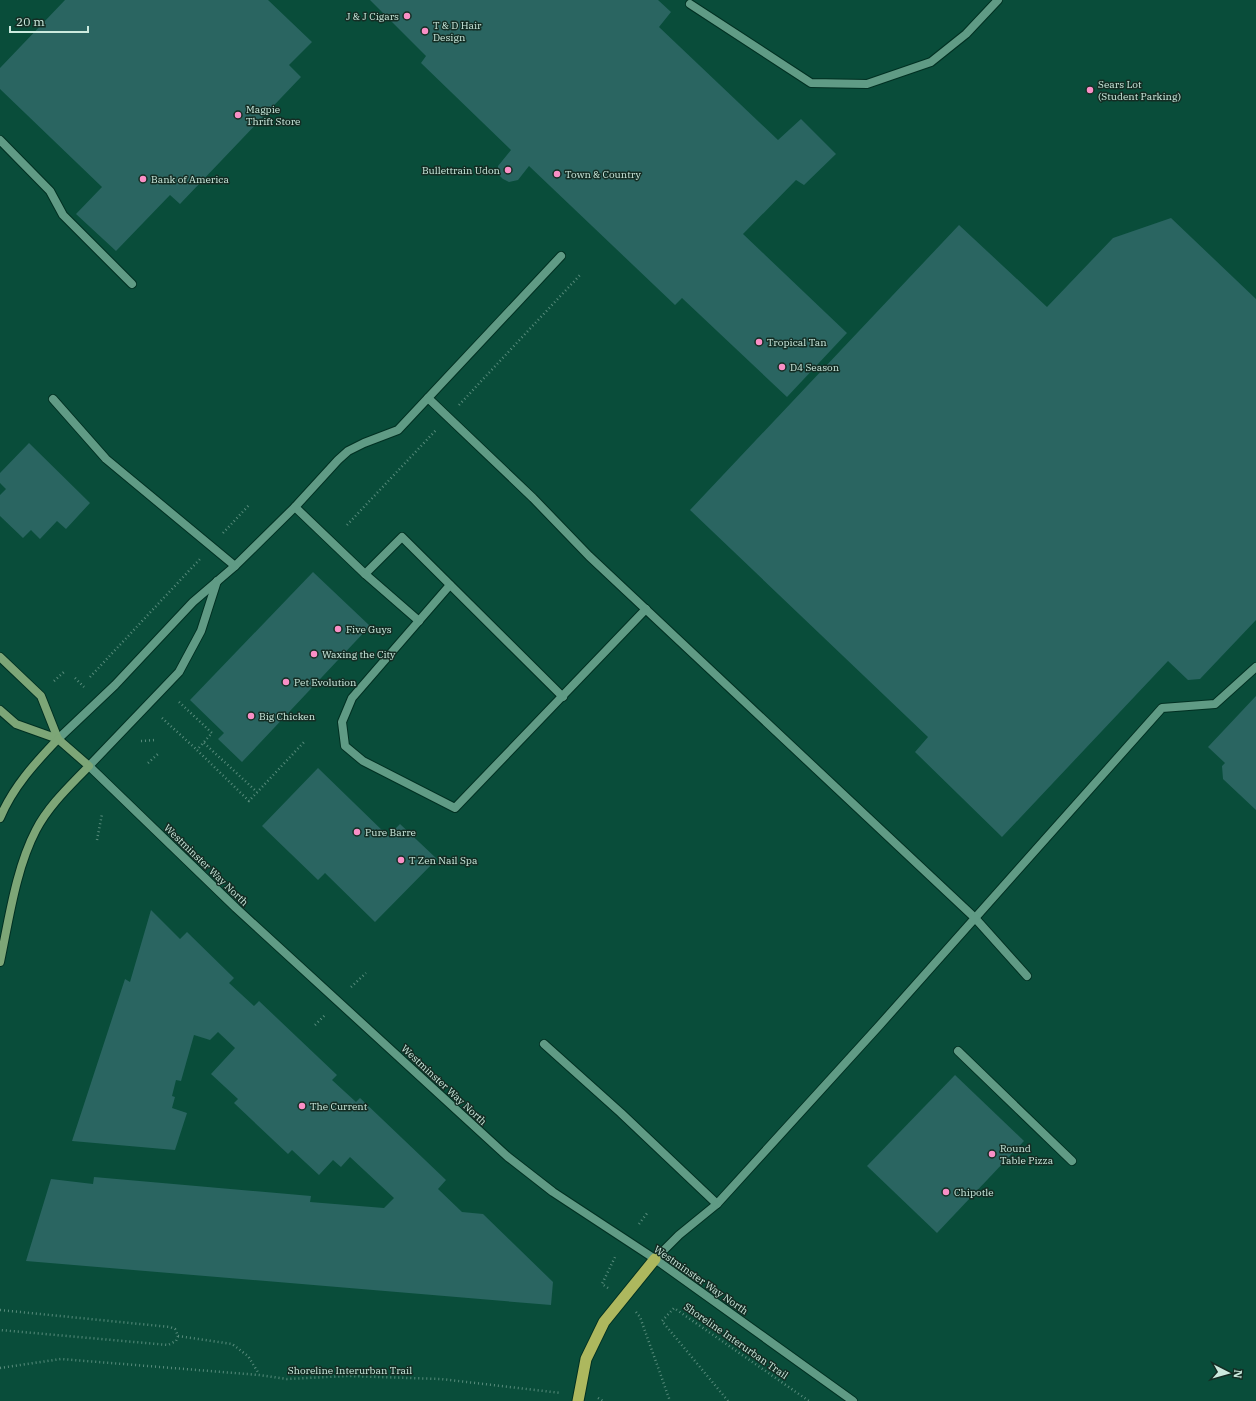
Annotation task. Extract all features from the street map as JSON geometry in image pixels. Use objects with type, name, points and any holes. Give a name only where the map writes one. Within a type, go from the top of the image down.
[{"type":"highway","points":[[579,1398],[586,1359],[594,1339],[604,1322],[655,1259]]},
{"type":"main road","name":"Westminster Way North","points":[[0,657],[40,696],[58,739]]},
{"type":"main road","name":"Westminster Way North","points":[[0,710],[16,724],[58,739],[89,766]]},
{"type":"main road","points":[[0,818],[4,807],[25,774],[58,739]]},
{"type":"main road","points":[[0,962],[11,908],[25,856],[37,829],[55,803],[89,766]]},
{"type":"street","points":[[690,4],[811,83],[867,84],[931,62],[966,34],[998,0]]},
{"type":"street","points":[[0,140],[50,191],[63,214],[132,284]]},
{"type":"street","points":[[58,739],[115,685],[192,602],[235,566],[295,507],[312,486],[348,451],[398,430],[561,256]]},
{"type":"street","points":[[428,398],[534,498],[589,556],[975,918],[1027,976]]},
{"type":"street","points":[[53,399],[106,459],[235,566]]},
{"type":"street","points":[[295,507],[365,574],[419,621]]},
{"type":"street","points":[[365,574],[402,537],[563,697]]},
{"type":"street","points":[[89,766],[179,672],[201,631],[217,581]]},
{"type":"street","points":[[450,585],[352,698],[342,722],[345,746],[363,761],[455,808],[646,609]]},
{"type":"street","points":[[655,1259],[679,1235],[717,1204],[1162,708],[1216,704],[1256,667]]},
{"type":"street","name":"Westminster Way North","points":[[89,766],[236,908],[508,1158],[553,1192],[655,1259],[853,1401]]},
{"type":"street","points":[[544,1044],[621,1113],[717,1204]]},
{"type":"street","points":[[958,1051],[1072,1161]]},
{"type":"path","points":[[347,525],[580,275]]},
{"type":"path","points":[[90,677],[250,504]]},
{"type":"path","points":[[54,681],[64,672]]},
{"type":"path","points":[[75,678],[84,687]]},
{"type":"path","points":[[178,702],[212,733],[197,750]]},
{"type":"path","points":[[162,718],[249,801],[305,741]]},
{"type":"path","points":[[141,741],[155,740]]},
{"type":"path","points":[[204,742],[257,792]]},
{"type":"path","points":[[148,763],[158,754]]},
{"type":"path","points":[[97,840],[102,814]]},
{"type":"path","points":[[351,987],[366,973]]},
{"type":"path","points":[[315,1025],[329,1011]]},
{"type":"path","points":[[639,1224],[648,1212]]},
{"type":"path","points":[[616,1255],[602,1284],[632,1306],[640,1317],[670,1401]]},
{"type":"path","name":"Shoreline Interurban Trail","points":[[728,1401],[662,1321],[674,1308],[809,1401]]},
{"type":"path","points":[[0,1310],[170,1327],[175,1329],[178,1336],[176,1341],[168,1345],[0,1330]]},
{"type":"path","points":[[178,1336],[232,1344],[248,1356],[259,1375]]},
{"type":"path","name":"Shoreline Interurban Trail","points":[[0,1368],[61,1359],[259,1375],[287,1379],[348,1376],[441,1379],[579,1398],[596,1397],[603,1401]]},
{"type":"building","points":[[65,0],[268,0],[312,42],[289,65],[301,77],[180,204],[170,195],[116,251],[76,214],[102,187],[0,89],[0,68]]},
{"type":"building","points":[[370,0],[658,0],[671,12],[659,27],[778,140],[801,119],[836,154],[804,185],[796,180],[743,234],[847,333],[787,397],[682,298],[675,305],[529,166],[518,180],[509,182],[503,179],[498,174],[498,166],[511,150],[421,63],[426,56]]},
{"type":"building","points":[[1171,218],[1256,299],[1256,620],[1200,679],[1188,680],[1168,661],[1002,837],[915,752],[928,737],[690,510],[959,225],[1047,307],[1113,238]]},
{"type":"building","points":[[29,443],[90,503],[66,529],[57,521],[40,539],[31,530],[23,538],[0,516],[0,495],[6,489],[0,483],[0,473]]},
{"type":"building","points":[[313,572],[370,626],[242,762],[218,739],[224,733],[190,700]]},
{"type":"building","points":[[1256,696],[1256,810],[1223,779],[1222,766],[1225,763],[1208,747]]},
{"type":"building","points":[[318,768],[388,836],[400,824],[437,859],[375,922],[325,873],[318,880],[262,826]]},
{"type":"building","name":"The Current","points":[[151,910],[180,939],[187,932],[234,978],[229,983],[254,1006],[259,1001],[337,1075],[332,1080],[356,1102],[360,1098],[446,1180],[438,1189],[462,1212],[483,1214],[553,1282],[551,1305],[26,1261],[51,1179],[93,1184],[94,1177],[311,1196],[310,1202],[384,1208],[394,1198],[350,1157],[341,1167],[333,1160],[319,1175],[292,1150],[288,1154],[234,1103],[238,1099],[211,1074],[235,1048],[218,1032],[210,1040],[194,1035],[181,1081],[176,1080],[172,1096],[175,1097],[172,1108],[187,1113],[175,1150],[72,1141],[125,979],[130,982]]},
{"type":"building","points":[[955,1075],[1024,1141],[937,1233],[867,1166]]},
{"type":"place","name":"J & J Cigars","points":[[407,16]]},
{"type":"place","name":"T & D Hair Design","points":[[425,31]]},
{"type":"place","name":"Sears Lot (Student Parking)","points":[[1090,90]]},
{"type":"place","name":"Magpie Thrift Store","points":[[238,115]]},
{"type":"place","name":"Bullettrain Udon","points":[[508,170]]},
{"type":"place","name":"Town & Country","points":[[557,174]]},
{"type":"place","name":"Bank of America","points":[[143,179]]},
{"type":"place","name":"Tropical Tan","points":[[759,342]]},
{"type":"place","name":"D4 Season","points":[[782,367]]},
{"type":"place","name":"Five Guys","points":[[338,629]]},
{"type":"place","name":"Waxing the City","points":[[314,654]]},
{"type":"place","name":"Pet Evolution","points":[[286,682]]},
{"type":"place","name":"Big Chicken","points":[[251,716]]},
{"type":"place","name":"Pure Barre","points":[[357,832]]},
{"type":"place","name":"T Zen Nail Spa","points":[[401,860]]},
{"type":"place","name":"The Current","points":[[302,1106]]},
{"type":"place","name":"Round Table Pizza","points":[[992,1154]]},
{"type":"place","name":"Chipotle","points":[[946,1192]]}]
